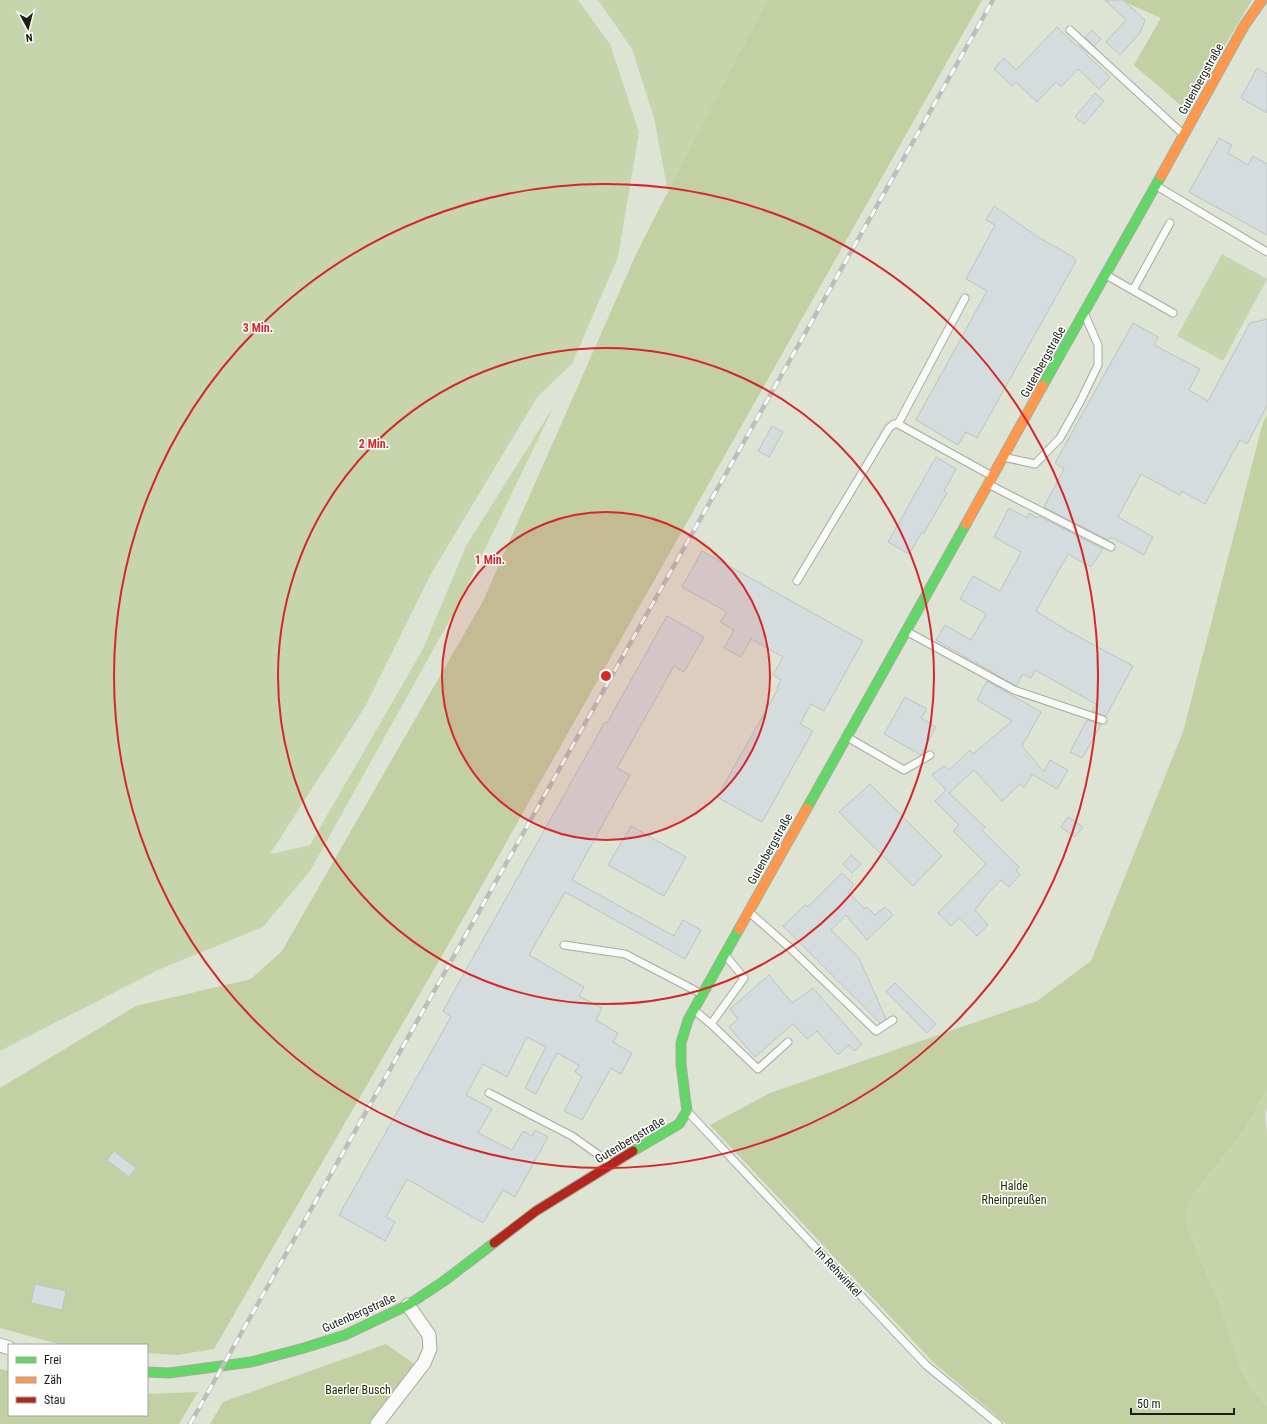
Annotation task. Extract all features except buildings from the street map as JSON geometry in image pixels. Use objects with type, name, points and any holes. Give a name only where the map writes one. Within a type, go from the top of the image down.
[{"type":"street","name":"Gutenbergstraße","points":[[148,1372],[169,1373],[251,1362],[345,1335],[408,1305],[444,1281],[536,1211],[679,1124],[687,1111],[681,1064],[681,1043],[688,1020],[1244,26],[1262,0]]},
{"type":"street","points":[[377,1424],[424,1363],[430,1349],[429,1335],[408,1305]]},
{"type":"lane","points":[[1070,30],[1184,134]]},
{"type":"lane","points":[[1155,185],[1267,252]]},
{"type":"lane","points":[[1133,290],[1170,224]]},
{"type":"lane","points":[[1106,274],[1173,313]]},
{"type":"lane","points":[[898,424],[965,298]]},
{"type":"lane","points":[[1003,457],[1036,464],[1060,438],[1098,365],[1098,345],[1084,313]]},
{"type":"lane","points":[[797,581],[889,428],[894,424],[898,424],[990,480],[1111,547]]},
{"type":"lane","points":[[906,631],[1014,690],[1103,720]]},
{"type":"lane","points":[[846,737],[904,770],[930,755]]},
{"type":"lane","points":[[749,912],[790,948],[876,1031],[893,1020]]},
{"type":"lane","points":[[564,945],[625,954],[703,994]]},
{"type":"lane","points":[[711,1024],[744,978],[725,955]]},
{"type":"lane","points":[[694,1010],[711,1024],[758,1069],[788,1042]]},
{"type":"lane","points":[[489,1093],[572,1136],[612,1164]]},
{"type":"lane","name":"Im Rehwinkel","points":[[687,1111],[926,1365],[998,1424]]},
{"type":"green space","points":[[0,0],[578,0],[610,44],[639,132],[618,257],[572,364],[538,396],[431,574],[366,705],[270,854],[310,845],[423,649],[466,546],[554,406],[457,607],[310,871],[263,927],[158,970],[0,1051]]},
{"type":"green space","points":[[598,0],[767,0],[668,193],[654,118],[632,49]]},
{"type":"green space","points":[[767,0],[982,0],[455,933],[214,1349],[177,1355],[148,1353],[148,1344],[58,1344],[0,1328],[0,1088],[136,1006],[251,979],[282,951],[483,601],[638,250]]},
{"type":"green space","points":[[1120,0],[1252,0],[1186,110],[1134,65],[1161,18]]},
{"type":"green space","points":[[1222,254],[1267,279],[1223,361],[1177,336]]},
{"type":"green space","name":"Halde Rheinpreußen","points":[[1267,415],[1267,1088],[1244,1131],[1197,1189],[1187,1205],[1185,1219],[1188,1230],[1221,1307],[1241,1370],[1252,1390],[1267,1406],[1267,1424],[1006,1424],[933,1362],[710,1125],[770,1093],[1037,1001],[1091,961],[1183,732],[1263,422]]},
{"type":"green space","points":[[1267,1088],[1267,1108],[1265,1113],[1267,1136],[1267,1406],[1252,1390],[1241,1370],[1221,1307],[1188,1230],[1185,1219],[1187,1205],[1197,1189],[1244,1131]]},
{"type":"green space","name":"Baerler Busch","points":[[386,1344],[417,1366],[374,1424],[210,1424],[223,1402]]},
{"type":"green space","points":[[0,1369],[8,1371],[8,1416],[148,1416],[148,1394],[198,1392],[179,1424],[0,1424]]},
{"type":"railway","points":[[190,1424],[993,0]]},
{"type":"traffic: fast","points":[[1043,385],[1161,176]]},
{"type":"traffic: fast","points":[[807,808],[966,524]]},
{"type":"traffic: fast","points":[[633,1151],[679,1124],[687,1111],[681,1064],[681,1043],[688,1020],[739,929]]},
{"type":"traffic: fast","points":[[148,1372],[169,1373],[251,1362],[345,1335],[408,1305],[444,1281],[494,1243]]},
{"type":"traffic: slow","points":[[1161,176],[1244,26],[1262,0]]},
{"type":"traffic: slow","points":[[966,524],[1043,385]]},
{"type":"traffic: slow","points":[[739,929],[807,808]]},
{"type":"traffic: jam","points":[[494,1243],[536,1211],[633,1151]]}]
